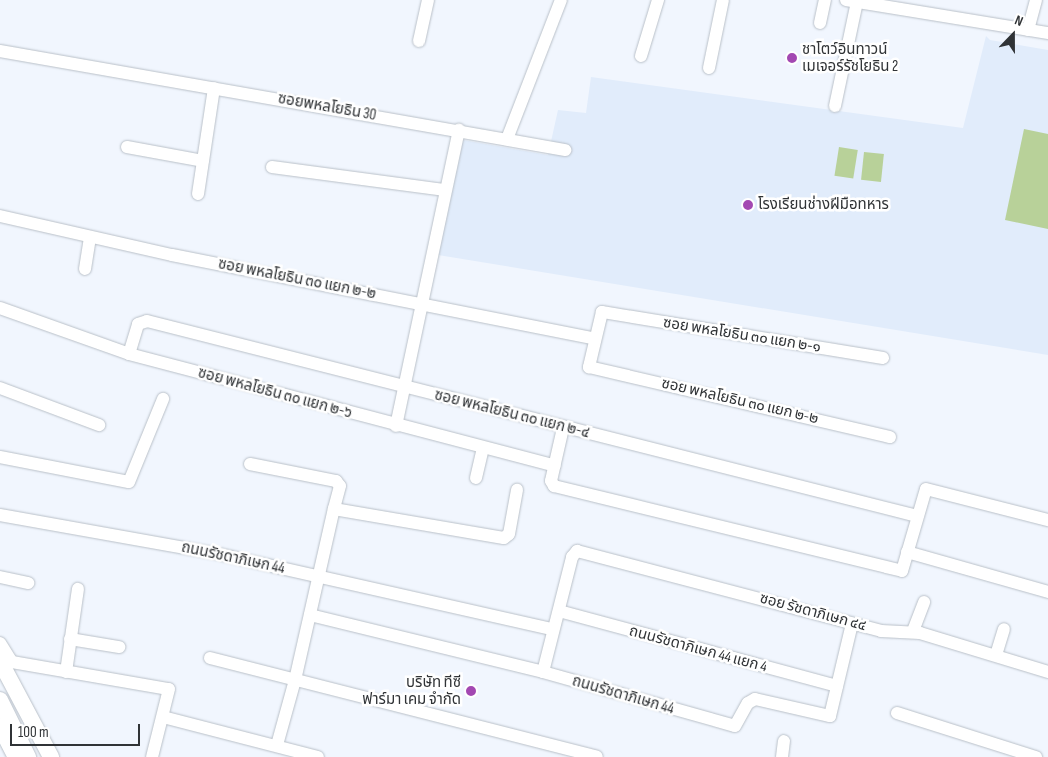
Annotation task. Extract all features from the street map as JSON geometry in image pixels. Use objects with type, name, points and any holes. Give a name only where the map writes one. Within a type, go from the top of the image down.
[{"type":"main road","points":[[4,667],[40,757]]},
{"type":"main road","points":[[4,667],[51,757]]},
{"type":"main road","points":[[0,700],[28,757]]},
{"type":"main road","points":[[0,726],[16,757]]},
{"type":"street","points":[[418,41],[428,0]]},
{"type":"street","points":[[507,139],[561,0]]},
{"type":"street","points":[[641,56],[658,0]]},
{"type":"street","points":[[709,68],[723,0]]},
{"type":"street","points":[[820,24],[825,0]]},
{"type":"street","points":[[1028,30],[1036,0]]},
{"type":"street","points":[[835,106],[852,1],[892,4],[1048,33]]},
{"type":"street","name":"ซอยพหลโยธิน 30","points":[[0,52],[459,130],[565,150]]},
{"type":"street","points":[[198,194],[214,88]]},
{"type":"street","points":[[396,426],[420,303],[459,130]]},
{"type":"street","points":[[127,147],[203,161]]},
{"type":"street","points":[[272,167],[445,190]]},
{"type":"street","name":"ซอย พหลโยธิน ๓๐ แยก ๒-๒","points":[[0,216],[595,339],[590,367],[890,436]]},
{"type":"street","points":[[85,269],[90,236]]},
{"type":"street","name":"ซอย พหลโยธิน ๓๐ แยก ๒-๖","points":[[0,308],[129,354],[396,426],[555,466]]},
{"type":"street","name":"ซอย พหลโยธิน ๓๐ แยก ๒-๑","points":[[595,339],[602,312],[882,358]]},
{"type":"street","name":"ซอย พหลโยธิน ๓๐ แยก ๒-๔","points":[[129,354],[138,324],[147,321],[563,428],[917,516]]},
{"type":"street","points":[[0,388],[99,425]]},
{"type":"street","points":[[0,457],[130,482],[163,399]]},
{"type":"street","points":[[563,428],[551,481],[554,486],[902,571],[926,489],[1048,520]]},
{"type":"street","points":[[476,478],[483,448]]},
{"type":"street","points":[[250,464],[336,481],[340,486],[295,680],[276,745]]},
{"type":"street","points":[[334,509],[504,538],[509,534],[517,490]]},
{"type":"street","name":"ถนนรัชดาภิเษก 44","points":[[0,515],[214,553],[552,629]]},
{"type":"street","name":"ซอย รัชดาภิเษก ๔๔","points":[[559,611],[572,557],[577,551],[852,624],[890,632],[913,631],[1048,672]]},
{"type":"street","points":[[907,552],[1048,592]]},
{"type":"street","points":[[0,577],[28,583]]},
{"type":"street","points":[[66,672],[78,589]]},
{"type":"street","points":[[913,631],[924,602]]},
{"type":"street","points":[[542,672],[552,629],[559,611]]},
{"type":"street","name":"ถนนรัชดาภิเษก 44 แยก 4","points":[[559,611],[838,686]]},
{"type":"street","name":"ถนนรัชดาภิเษก 44","points":[[310,615],[542,672],[731,726],[739,723],[748,703],[754,699],[828,717],[838,686],[852,624]]},
{"type":"street","points":[[996,655],[1004,629]]},
{"type":"street","points":[[70,639],[120,648]]},
{"type":"street","points":[[0,643],[4,667],[66,672],[169,689],[152,757]]},
{"type":"street","points":[[210,658],[597,757]]},
{"type":"street","points":[[897,713],[1036,757]]},
{"type":"street","points":[[163,717],[318,757]]},
{"type":"street","points":[[782,757],[784,741]]},
{"type":"shaded area","name":"โรงเรียนช่างฝีมือทหาร","points":[[986,36],[990,40],[1048,50],[1048,355],[438,255],[463,140],[548,155],[558,110],[586,113],[591,77],[963,128]]},
{"type":"green space","points":[[1024,129],[1048,134],[1048,229],[1005,220]]},
{"type":"green space","points":[[839,147],[858,150],[853,179],[834,176]]},
{"type":"green space","points":[[864,152],[884,154],[881,182],[861,180]]},
{"type":"place","name":"ชาโตว์อินทาวน์ เมเจอร์รัชโยธิน 2","points":[[792,58]]},
{"type":"place","name":"โรงเรียนช่างฝีมือทหาร","points":[[748,205]]},
{"type":"place","name":"บริษัท ทีซี ฟาร์มา เคม จำกัด","points":[[471,691]]}]
